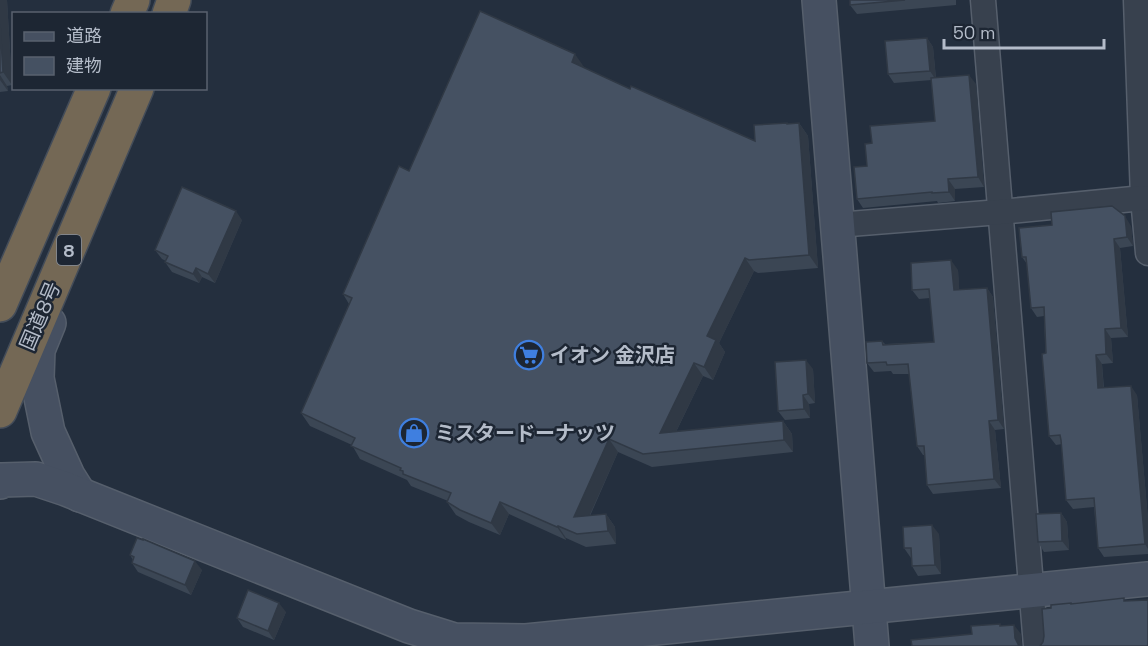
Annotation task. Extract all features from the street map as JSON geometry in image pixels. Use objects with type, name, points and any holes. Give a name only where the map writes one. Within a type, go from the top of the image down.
[{"type":"highway","name":"国道8号","points":[[0,305],[93,90]]},
{"type":"highway","name":"国道8号","points":[[0,411],[136,91]]},
{"type":"street","points":[[819,0],[872,646]]},
{"type":"street","points":[[983,0],[1036,646]]},
{"type":"street","points":[[1136,0],[1143,198],[1148,253]]},
{"type":"street","points":[[80,495],[68,476],[48,432],[37,378],[38,350],[96,214],[136,91]]},
{"type":"street","points":[[837,225],[1143,198]]},
{"type":"street","points":[[0,482],[2,480],[36,479],[409,626],[454,640],[526,641],[1148,579]]},
{"type":"building","points":[[850,0],[905,0],[850,5]]},
{"type":"building","name":"イオン 金沢店","points":[[480,11],[575,54],[572,62],[630,89],[631,86],[755,141],[754,125],[799,123],[809,255],[749,260],[745,258],[707,336],[716,340],[704,367],[694,363],[660,433],[783,421],[784,440],[643,454],[609,439],[574,517],[606,514],[608,531],[577,534],[500,502],[491,523],[447,502],[451,493],[403,474],[401,468],[351,446],[355,438],[301,413],[352,298],[343,294],[399,166],[409,171]]},
{"type":"building","points":[[0,24],[3,72],[0,73]]},
{"type":"building","points":[[927,38],[930,71],[888,74],[885,41]]},
{"type":"building","points":[[969,75],[978,177],[948,179],[949,192],[857,199],[854,167],[867,166],[865,144],[872,143],[870,126],[935,121],[931,78]]},
{"type":"building","points":[[182,187],[236,211],[208,274],[196,268],[193,274],[165,262],[168,256],[155,250]]},
{"type":"building","points":[[1112,206],[1125,216],[1127,237],[1114,239],[1121,328],[1105,329],[1106,354],[1096,355],[1098,388],[1131,386],[1145,544],[1098,548],[1094,498],[1066,500],[1060,435],[1049,436],[1042,354],[1046,353],[1044,307],[1031,308],[1026,257],[1022,257],[1019,228],[1052,225],[1051,212]]},
{"type":"building","points":[[951,260],[954,290],[987,288],[998,420],[989,421],[994,479],[927,485],[924,446],[917,446],[908,364],[867,363],[866,342],[882,341],[883,345],[934,342],[929,289],[912,290],[911,263]]},
{"type":"building","points":[[806,360],[808,394],[803,395],[804,409],[778,411],[775,362]]},
{"type":"building","points":[[1061,513],[1062,541],[1038,542],[1036,514]]},
{"type":"building","points":[[932,525],[935,565],[912,566],[911,548],[904,548],[903,527]]},
{"type":"building","points":[[137,538],[195,561],[185,585],[132,563],[134,557],[130,555]]},
{"type":"building","points":[[248,590],[279,603],[268,631],[237,618]]},
{"type":"building","points":[[1124,598],[1124,601],[1148,600],[1148,646],[1040,646],[1044,636],[1042,609],[1051,608],[1051,605]]},
{"type":"building","points":[[1000,624],[1000,626],[1014,625],[1015,638],[1019,646],[912,646],[911,640],[972,634],[971,626]]},
{"type":"place","name":"イオン 金沢店","points":[[529,355]]},
{"type":"place","name":"ミスタードーナッツ","points":[[414,433]]}]
